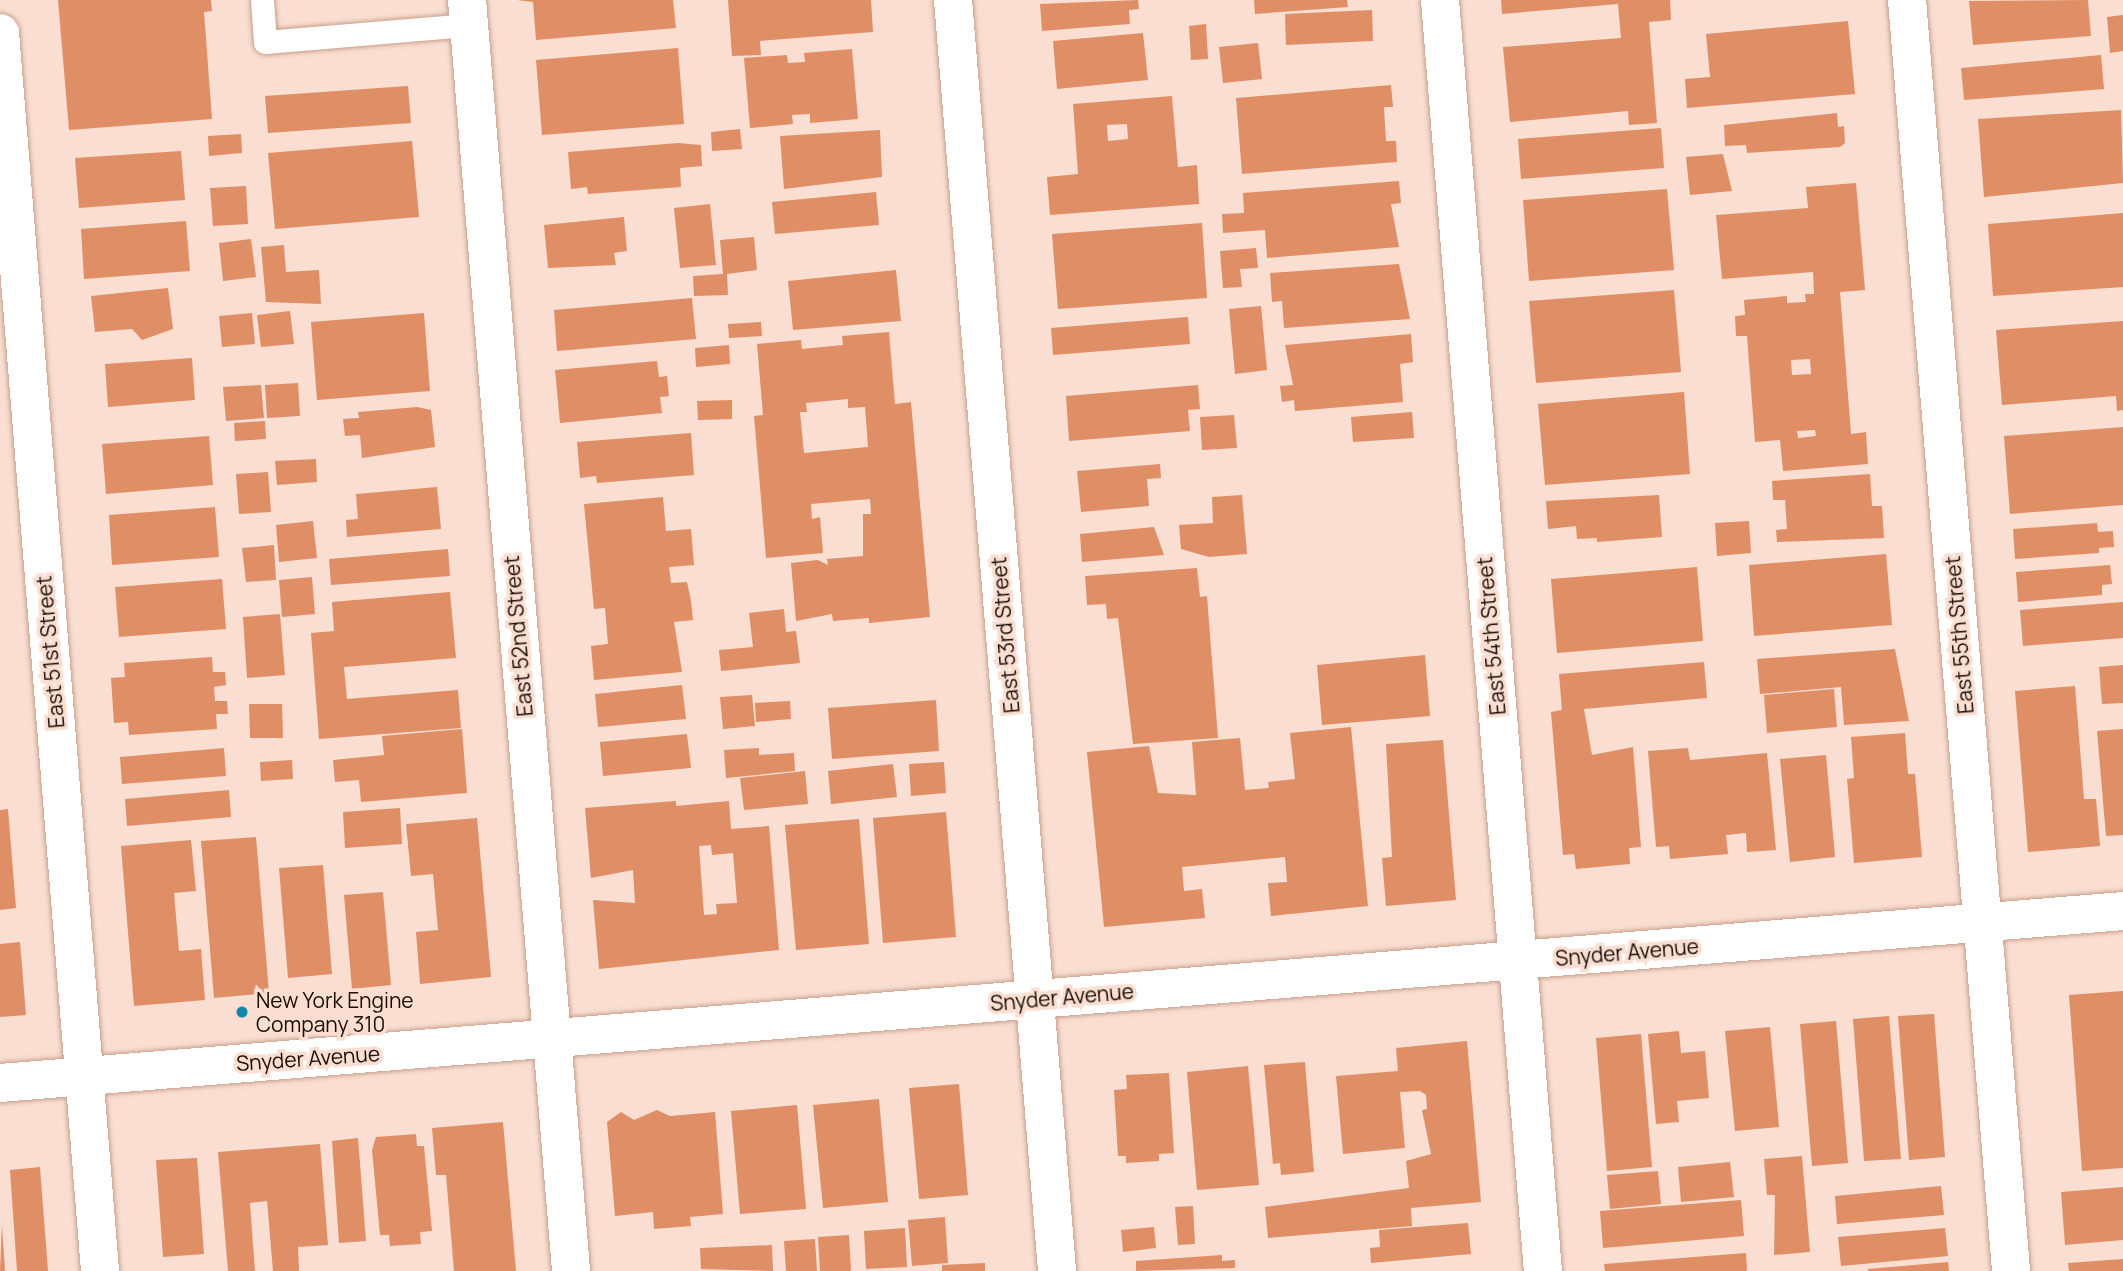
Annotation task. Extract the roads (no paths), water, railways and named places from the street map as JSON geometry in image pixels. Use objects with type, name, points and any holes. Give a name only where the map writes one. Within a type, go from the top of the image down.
[{"type":"street","name":"East 53rd Street","points":[[953,0],[1057,1271]]},
{"type":"street","name":"East 54th Street","points":[[1440,0],[1543,1271]]},
{"type":"street","name":"East 55th Street","points":[[1907,0],[2011,1271]]},
{"type":"street","name":"East 52nd Street","points":[[468,13],[570,1271]]},
{"type":"street","name":"East 51st Street","points":[[0,33],[100,1271]]},
{"type":"street","name":"Snyder Avenue","points":[[0,1083],[2123,911]]},
{"type":"lane","points":[[262,0],[265,42],[468,13]]},
{"type":"place","name":"New York Engine Company 310","points":[[242,1012]]}]
